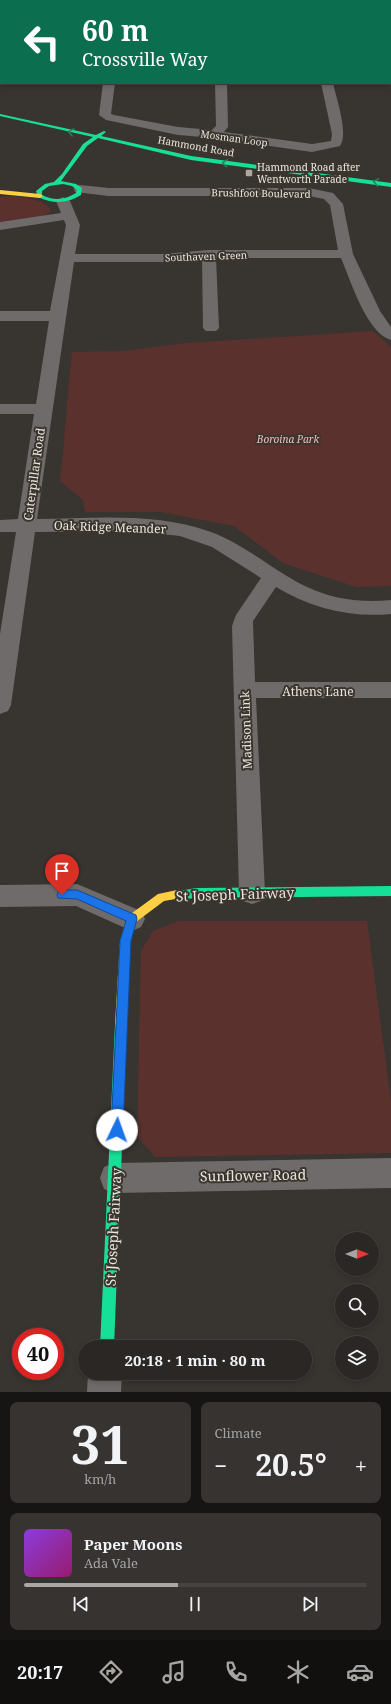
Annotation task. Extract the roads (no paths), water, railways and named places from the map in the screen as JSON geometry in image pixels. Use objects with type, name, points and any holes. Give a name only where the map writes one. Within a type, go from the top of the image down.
[{"type":"main road","name":"Hammond Road","points":[[0,105],[32,115],[179,146]]},
{"type":"main road","name":"Hammond Road","points":[[0,115],[97,138],[205,160],[391,185]]},
{"type":"main road","points":[[4,192],[56,183],[64,175],[85,145],[106,131]]},
{"type":"main road","points":[[4,192],[63,201],[75,189],[76,167],[83,159],[118,133]]},
{"type":"main road","points":[[260,158],[319,166]]},
{"type":"main road","points":[[56,183],[75,189]]},
{"type":"main road","points":[[44,186],[39,191],[45,198]]},
{"type":"main road","name":"St Joseph Fairway","points":[[106,1340],[125,941],[132,919],[162,897],[196,893],[391,891]]},
{"type":"street","name":"Mosman Loop","points":[[109,84],[105,115],[110,118],[178,131],[215,134],[312,148],[336,143],[338,134],[327,84]]},
{"type":"street","points":[[215,134],[222,127],[221,84]]},
{"type":"street","name":"Brushfoot Boulevard","points":[[75,189],[109,192],[309,192],[328,196],[336,204],[346,254],[372,311],[380,325],[391,335]]},
{"type":"street","name":"Caterpillar Road","points":[[45,198],[58,206],[62,217],[68,251]]},
{"type":"street","name":"Caterpillar Road","points":[[1,695],[73,225],[63,201]]},
{"type":"street","points":[[0,226],[62,217]]},
{"type":"street","name":"Southaven Green","points":[[68,251],[162,258],[209,254],[346,254]]},
{"type":"street","points":[[209,254],[211,328]]},
{"type":"street","points":[[0,316],[58,316]]},
{"type":"street","points":[[0,409],[44,409]]},
{"type":"street","name":"Oak Ridge Meander","points":[[0,526],[147,526],[190,532],[230,548],[294,590],[312,598],[333,604],[376,609],[391,607]]},
{"type":"street","name":"Madison Link","points":[[252,893],[243,620],[273,576]]},
{"type":"street","name":"Athens Lane","points":[[245,690],[391,690]]},
{"type":"street","points":[[0,896],[77,895],[132,919]]},
{"type":"street","name":"Sunflower Road","points":[[115,1178],[391,1173]]},
{"type":"street","points":[[104,1392],[105,1380]]},
{"type":"place","name":"Hammond Road after Wentworth Parade","points":[[249,173]]},
{"type":"park label","name":"Boroina Park","points":[[288,439]]}]
